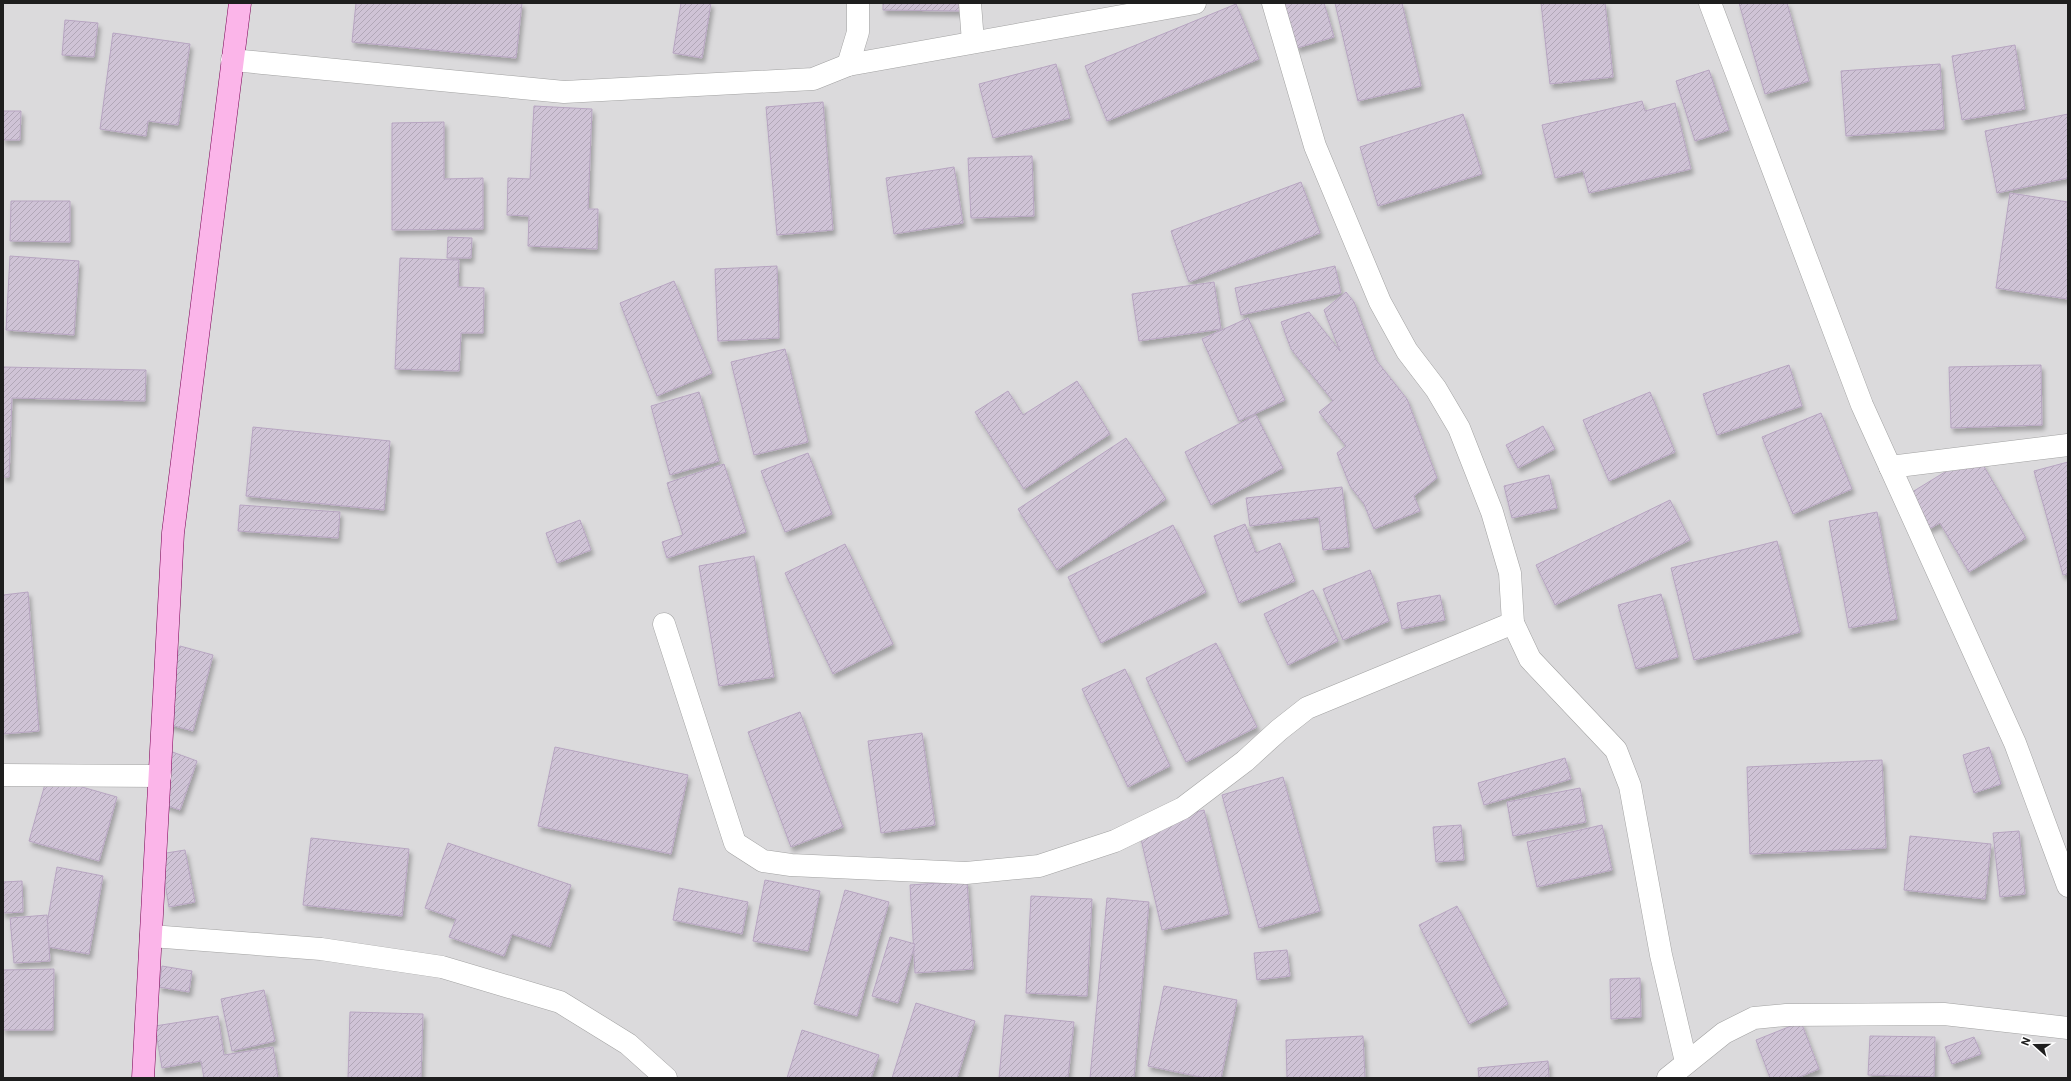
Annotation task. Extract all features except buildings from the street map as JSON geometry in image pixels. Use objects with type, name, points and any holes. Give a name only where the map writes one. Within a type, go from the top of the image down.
[{"type":"street","points":[[141,1078],[151,936],[173,533],[240,3]]},
{"type":"street","points":[[848,65],[858,32],[858,3]]},
{"type":"street","points":[[970,3],[973,42]]},
{"type":"street","points":[[1273,3],[1316,146],[1380,302],[1407,351],[1436,389],[1459,428],[1492,512],[1510,573],[1513,623],[1530,659],[1616,750],[1630,786],[1661,955],[1686,1062]]},
{"type":"street","points":[[1710,3],[1862,405],[2015,743],[2068,886]]},
{"type":"street","points":[[232,60],[564,92],[813,79],[848,65],[1187,4]]},
{"type":"street","points":[[1890,467],[2068,445]]},
{"type":"street","points":[[664,624],[735,843],[763,861],[791,865],[966,873],[1039,866],[1115,840],[1182,808],[1245,761],[1279,730],[1308,708],[1513,623]]},
{"type":"street","points":[[3,775],[160,776]]},
{"type":"street","points":[[151,936],[321,949],[442,967],[560,1002],[628,1044],[666,1078]]},
{"type":"street","points":[[1668,1078],[1724,1033],[1754,1018],[1786,1015],[1944,1014],[2068,1028]]},
{"type":"shaded area","points":[[3,3],[2068,3],[2068,1078],[3,1078]]}]
